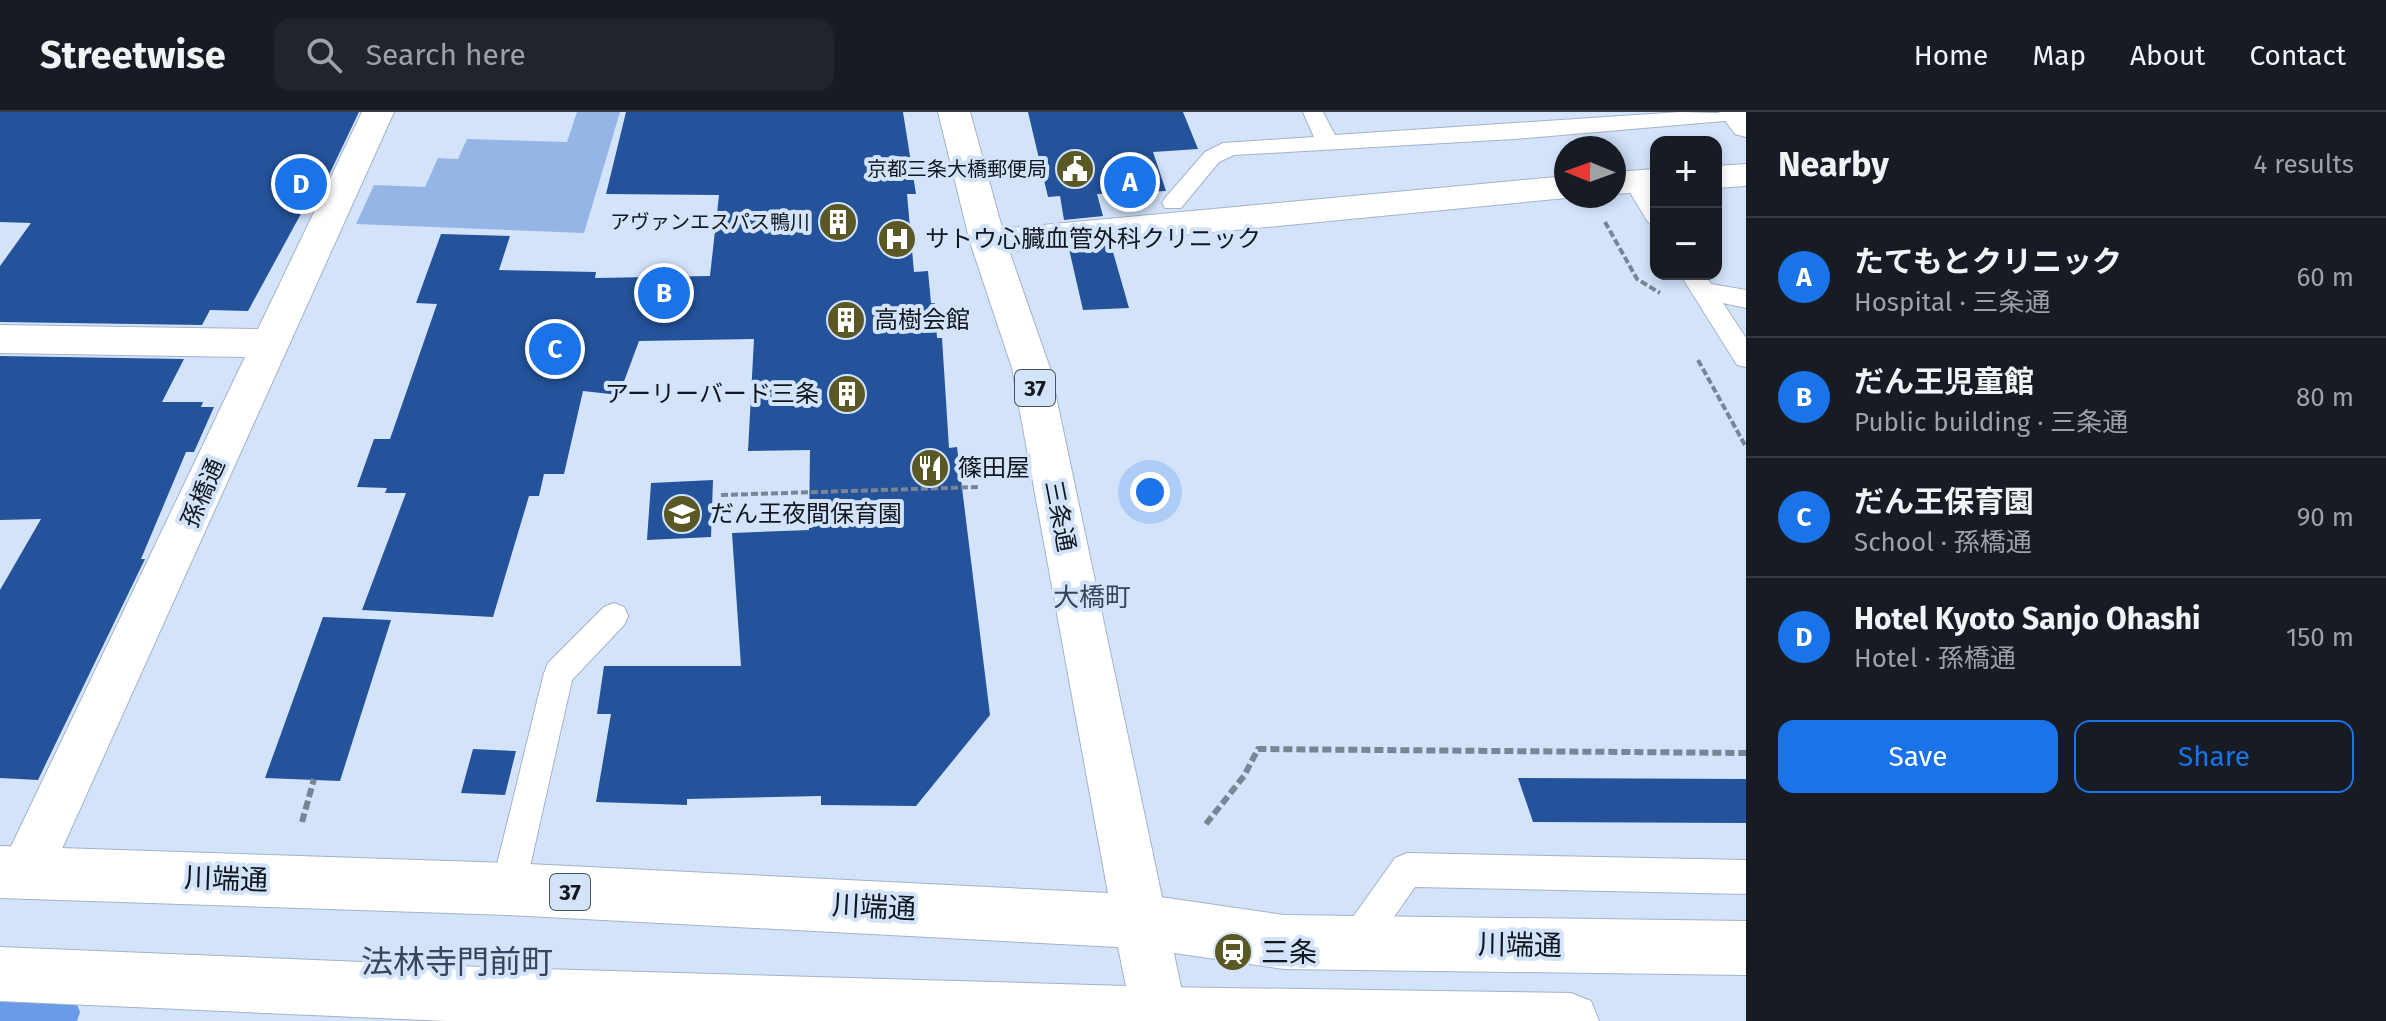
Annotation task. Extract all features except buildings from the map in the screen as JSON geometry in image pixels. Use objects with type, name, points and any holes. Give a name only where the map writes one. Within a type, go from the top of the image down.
[{"type":"main road","name":"孫橋通","points":[[12,872],[271,343],[378,112]]},
{"type":"main road","name":"三条通","points":[[954,112],[988,242],[1031,368],[1160,1018]]},
{"type":"main road","points":[[1722,177],[1746,175]]},
{"type":"main road","points":[[988,242],[1554,188]]},
{"type":"main road","points":[[0,339],[271,343]]},
{"type":"main road","name":"川端通","points":[[12,872],[508,889],[1140,921],[1284,942],[1746,948]]},
{"type":"main road","points":[[0,974],[507,996],[1160,1018],[1571,1021]]},
{"type":"lane","points":[[1313,112],[1328,143]]},
{"type":"lane","points":[[1425,112],[1439,136]]},
{"type":"lane","points":[[1501,112],[1514,132]]},
{"type":"lane","points":[[1173,203],[1212,157],[1230,148],[1739,118]]},
{"type":"lane","points":[[1635,181],[1651,208]]},
{"type":"lane","points":[[1697,282],[1746,299]]},
{"type":"lane","points":[[1697,282],[1746,358]]},
{"type":"lane","points":[[508,889],[559,673],[614,616]]},
{"type":"lane","points":[[1355,943],[1407,870],[1746,877]]},
{"type":"path","points":[[1605,222],[1637,279],[1661,293]]},
{"type":"path","points":[[1692,349],[1746,447]]},
{"type":"path","points":[[721,495],[979,487]]},
{"type":"path","points":[[1206,824],[1244,776],[1258,749],[1746,753]]},
{"type":"path","points":[[302,822],[314,779]]},
{"type":"shaded area","points":[[577,112],[620,112],[584,233],[356,224],[374,185],[425,187],[438,158],[458,159],[467,139],[567,142]]},
{"type":"waterway","points":[[0,1010],[46,1012],[42,1021]]},
{"type":"place","name":"京都三条大橋郵便局","points":[[1075,169]]},
{"type":"place","name":"たてもとクリニック","points":[[1130,182]]},
{"type":"place","name":"Hotel Kyoto Sanjo Ohashi","points":[[301,184]]},
{"type":"place","name":"アヴァンエスパス鴨川","points":[[838,222]]},
{"type":"place","name":"サトウ心臓血管外科クリニック","points":[[897,239]]},
{"type":"place","name":"だん王児童館","points":[[664,293]]},
{"type":"place","name":"高樹会館","points":[[846,320]]},
{"type":"place","name":"だん王保育園","points":[[555,349]]},
{"type":"place","name":"アーリーバード三条","points":[[847,394]]},
{"type":"place","name":"篠田屋","points":[[930,468]]},
{"type":"place","name":"だん王夜間保育園","points":[[682,514]]},
{"type":"place","name":"三条","points":[[1233,952]]},
{"type":"district","name":"大橋町","points":[[1092,597]]},
{"type":"district","name":"法林寺門前町","points":[[457,962]]}]
